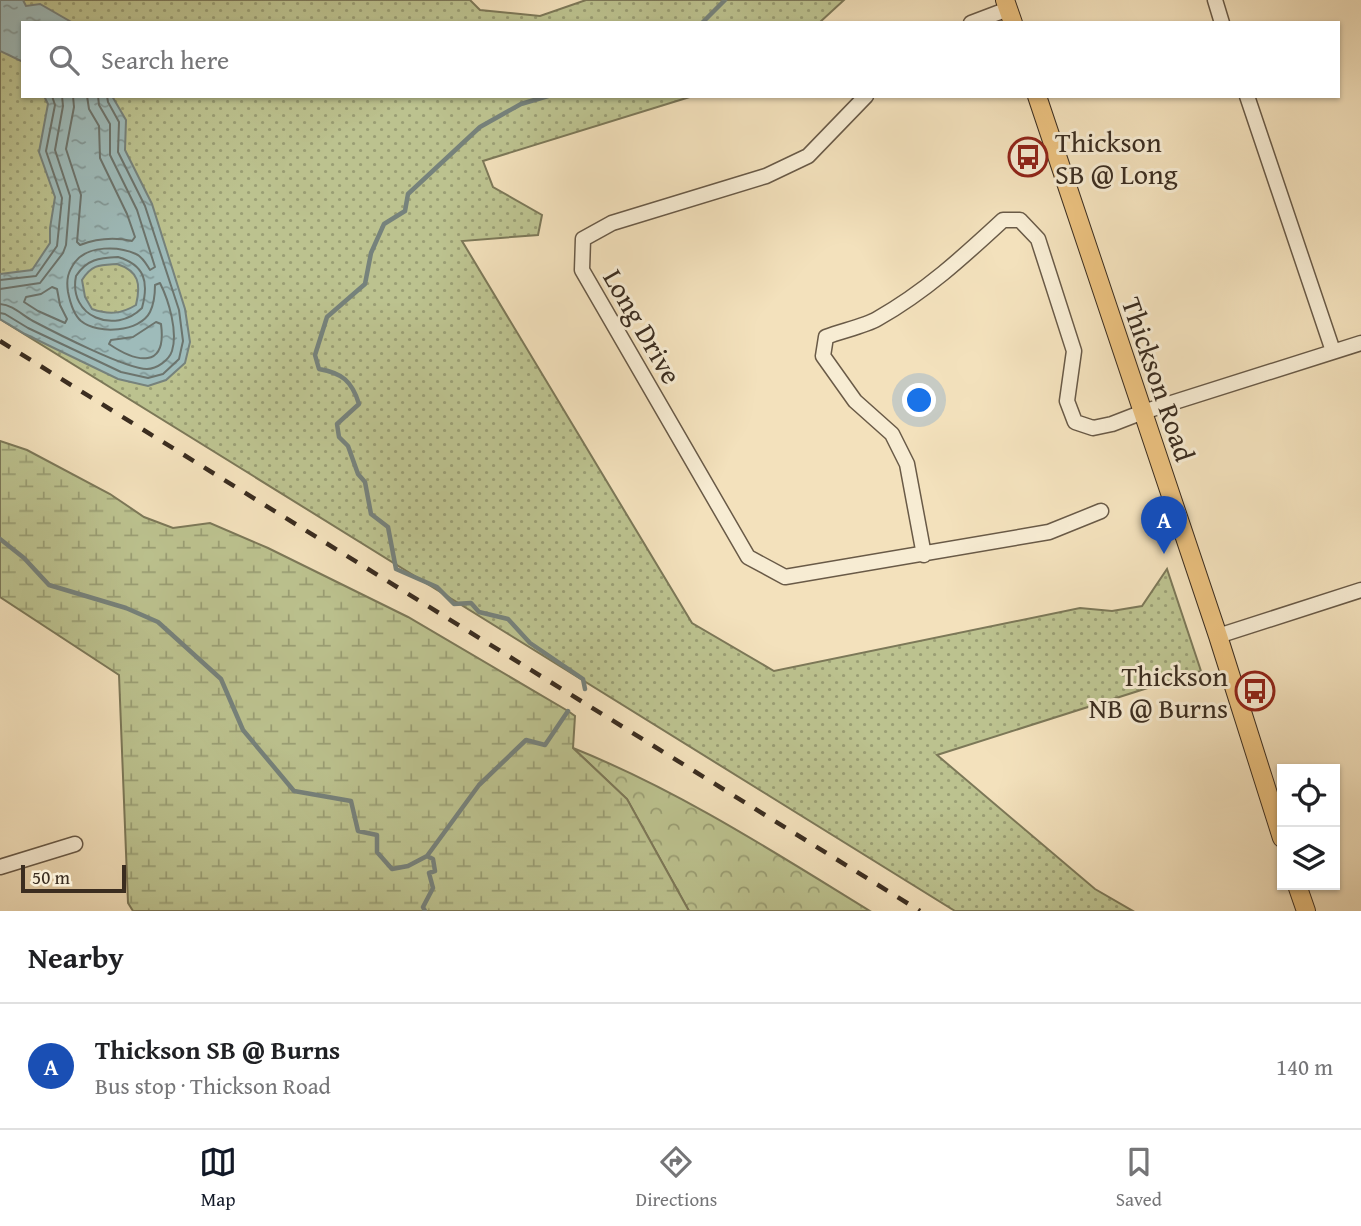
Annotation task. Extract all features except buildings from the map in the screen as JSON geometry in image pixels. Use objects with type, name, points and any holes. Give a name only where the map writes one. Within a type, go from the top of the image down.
[{"type":"main road","name":"Thickson Road","points":[[1038,98],[1278,827]]},
{"type":"main road","points":[[1299,890],[1306,911]]},
{"type":"street","points":[[1215,0],[1221,21]]},
{"type":"street","points":[[977,21],[1009,11]]},
{"type":"street","name":"Long Drive","points":[[864,98],[808,156],[766,176],[612,223],[583,239],[582,270],[747,557],[785,577],[924,555]]},
{"type":"street","points":[[1248,98],[1334,351]]},
{"type":"street","points":[[1101,511],[1049,531],[924,555],[907,464],[892,434],[855,401],[823,356],[826,337],[874,321],[946,273],[1003,220],[1020,220],[1038,239],[1074,351],[1067,401],[1075,422],[1093,428],[1112,424],[1361,343]]},
{"type":"street","points":[[1217,636],[1361,590]]},
{"type":"street","points":[[0,867],[75,844]]},
{"type":"green space","points":[[0,0],[470,0],[480,10],[540,16],[586,0],[844,0],[821,21],[21,21],[21,98],[687,98],[483,161],[493,187],[542,215],[538,235],[462,241],[692,623],[774,671],[1080,608],[1112,611],[1142,606],[1167,569],[1201,671],[937,755],[1095,889],[1133,911],[955,911],[0,319]]},
{"type":"green space","points":[[0,441],[27,450],[110,494],[144,517],[173,528],[210,523],[268,548],[408,617],[568,711],[575,716],[573,748],[627,799],[689,911],[133,911],[128,903],[119,675],[0,597]]},
{"type":"green space","points":[[573,748],[688,802],[870,911],[689,911],[627,799]]},
{"type":"water","points":[[0,0],[23,0],[26,6],[40,4],[70,21],[21,21],[21,61],[0,51]]},
{"type":"water","points":[[45,98],[113,98],[126,120],[125,150],[152,204],[185,309],[190,342],[185,363],[166,380],[148,386],[118,379],[0,319],[0,274],[32,270],[50,243],[55,197],[39,152],[48,104]],"holes":[[[117,264],[130,270],[137,279],[136,305],[115,313],[92,309],[85,297],[82,280],[86,275],[101,265]]]},
{"type":"waterway","points":[[704,21],[725,0]]},
{"type":"waterway","points":[[541,98],[521,104],[480,127],[408,194],[405,211],[384,224],[371,253],[365,284],[327,317],[315,355],[319,369],[345,379],[356,396],[359,404],[337,424],[339,437],[348,446],[358,474],[365,482],[371,514],[388,527],[396,569],[437,587],[454,604],[471,603],[479,612],[508,619],[530,643],[583,679],[585,689]]},
{"type":"waterway","points":[[0,539],[24,558],[49,585],[126,608],[158,622],[221,679],[243,730],[294,791],[351,801],[358,831],[377,835],[377,852],[392,869],[408,866],[427,856],[433,859],[435,871],[429,873],[433,888],[423,907],[425,911]]},
{"type":"waterway","points":[[427,856],[479,785],[526,740],[545,745],[568,711]]},
{"type":"railway","points":[[0,341],[920,911]]},
{"type":"place","name":"Thickson SB @ Long","points":[[1028,157]]},
{"type":"place","name":"Thickson SB @ Burns","points":[[1164,554]]},
{"type":"place","name":"Thickson NB @ Burns","points":[[1255,691]]}]
